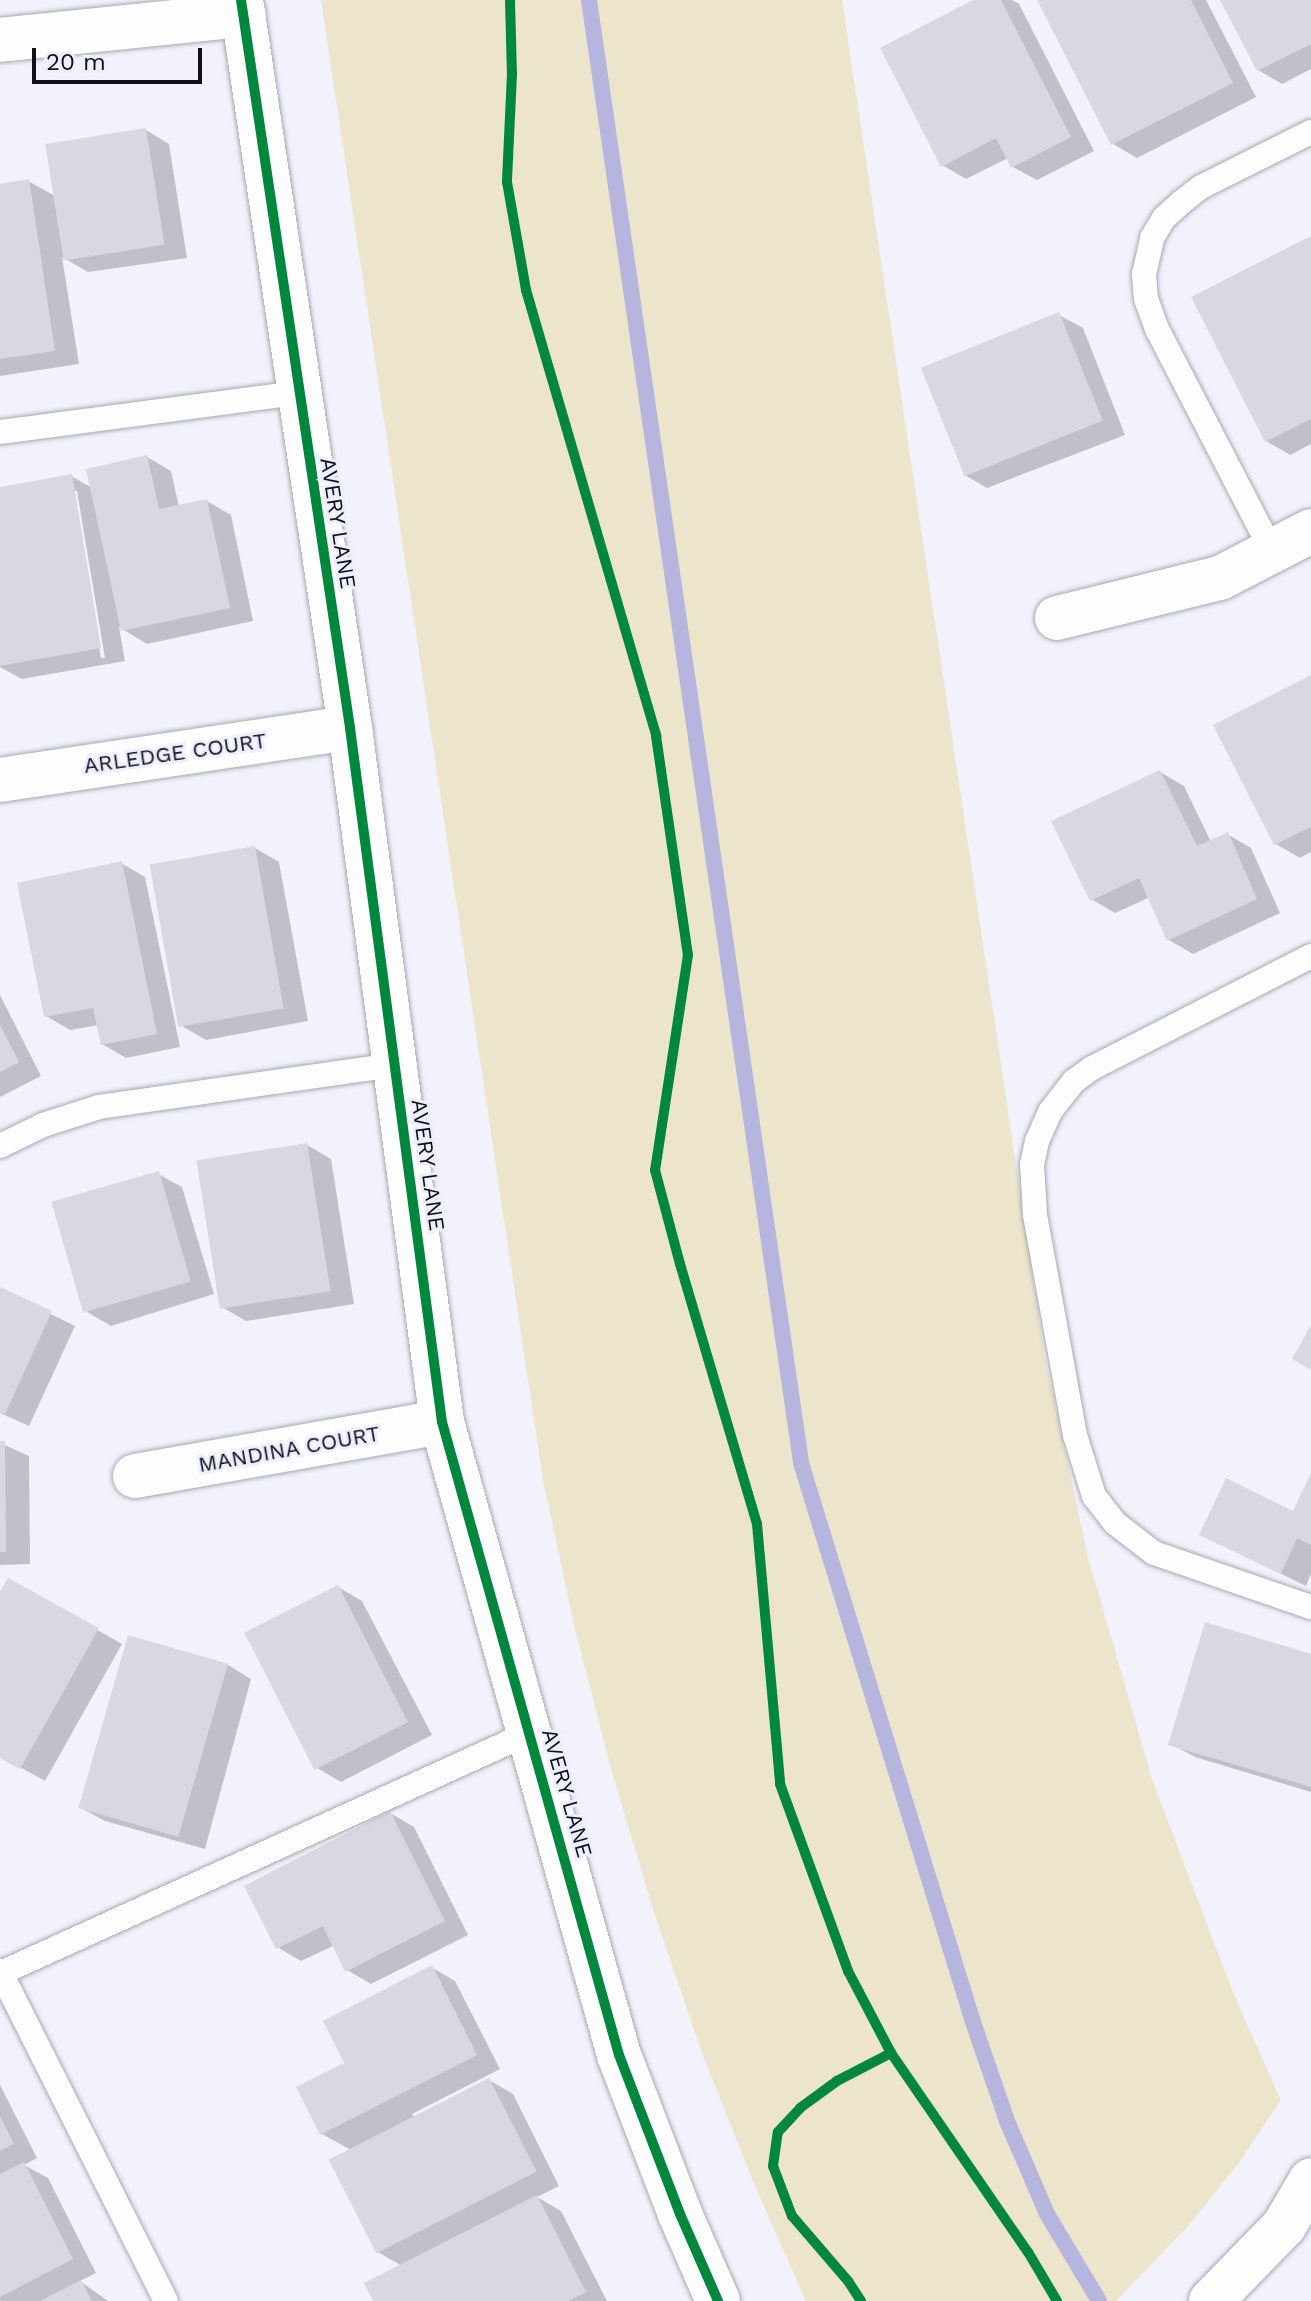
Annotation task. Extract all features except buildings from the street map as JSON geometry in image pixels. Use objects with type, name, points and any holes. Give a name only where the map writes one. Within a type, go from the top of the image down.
[{"type":"street","points":[[0,40],[243,7]]},
{"type":"street","name":"AVERY LANE","points":[[243,7],[297,393],[350,728],[442,1422],[619,2055],[680,2214],[718,2301]]},
{"type":"street","points":[[1057,618],[1220,578],[1311,531]]},
{"type":"street","name":"ARLEDGE COURT","points":[[0,780],[350,728]]},
{"type":"street","name":"MANDINA COURT","points":[[135,1476],[442,1422]]},
{"type":"street","points":[[1211,2301],[1284,2226],[1311,2180]]},
{"type":"lane","points":[[1272,551],[1157,329],[1146,299],[1144,274],[1152,238],[1164,218],[1183,201],[1201,187],[1311,132]]},
{"type":"lane","points":[[0,432],[297,393]]},
{"type":"lane","points":[[1311,956],[1092,1068],[1074,1081],[1050,1112],[1037,1141],[1032,1164],[1035,1215],[1078,1452],[1099,1504],[1115,1523],[1154,1553],[1311,1607]]},
{"type":"lane","points":[[0,1146],[43,1125],[99,1107],[395,1065]]},
{"type":"lane","points":[[166,2301],[0,1972],[529,1733]]},
{"type":"shaded area","points":[[321,0],[842,0],[1045,1359],[1088,1557],[1152,1779],[1234,1995],[1281,2100],[1238,2164],[1189,2225],[1116,2301],[806,2301],[757,2191],[702,2053],[654,1912],[611,1769],[574,1625],[543,1480]]},
{"type":"waterway","points":[[589,0],[801,1463],[973,2022],[1007,2121],[1047,2214],[1099,2301]]},
{"type":"cycle path","points":[[241,0],[350,728],[442,1422],[619,2055],[680,2214],[718,2301]]},
{"type":"cycle path","points":[[510,0],[512,74],[507,182],[526,290],[656,736],[688,955],[655,1170],[757,1524],[780,1784],[848,1971],[891,2053],[1028,2252],[1057,2301]]},
{"type":"cycle path","points":[[861,2301],[848,2281],[792,2216],[773,2166],[778,2132],[800,2108],[837,2081],[891,2053]]}]
